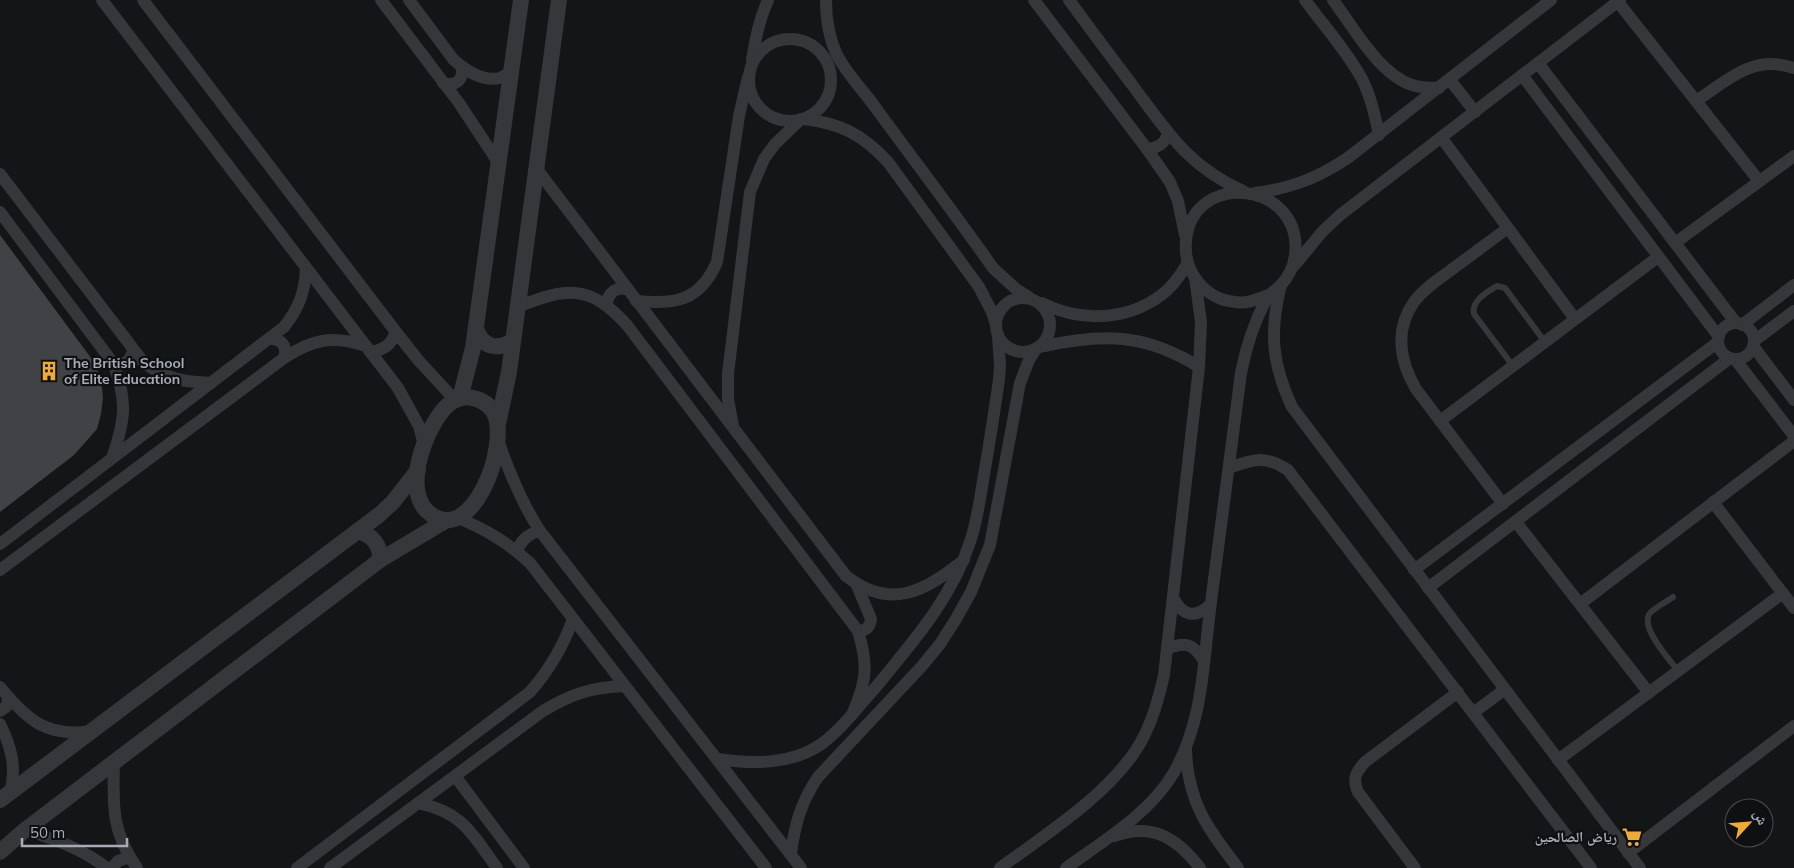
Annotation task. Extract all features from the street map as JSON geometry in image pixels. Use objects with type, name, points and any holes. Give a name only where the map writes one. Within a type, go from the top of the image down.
[{"type":"street","points":[[102,0],[398,388],[419,426],[424,445]]},
{"type":"street","points":[[143,0],[396,332],[419,361],[457,399]]},
{"type":"street","points":[[381,0],[473,123],[498,162]]},
{"type":"street","points":[[408,0],[453,59],[461,66],[473,74],[486,78],[499,78],[510,73]]},
{"type":"street","points":[[457,399],[469,364],[476,328],[521,0]]},
{"type":"street","points":[[0,851],[380,560],[467,512],[480,495],[492,467],[504,399],[559,0]]},
{"type":"street","points":[[636,301],[667,302],[682,300],[704,286],[711,274],[716,262],[739,116],[752,62],[755,38],[761,15],[768,0]]},
{"type":"street","points":[[794,862],[795,826],[807,794],[831,762],[922,666],[951,627],[971,592],[983,564],[991,538],[1020,382],[1026,366],[1050,333],[1051,324],[1050,315],[1046,308],[1016,289],[993,268],[874,104],[844,66],[833,46],[830,35],[826,16],[826,0]]},
{"type":"street","points":[[1034,0],[1170,182],[1183,220],[1186,239]]},
{"type":"street","points":[[1069,0],[1168,133],[1186,154],[1204,170],[1224,183],[1268,199],[1280,210],[1290,224],[1295,239],[1295,256],[1290,272]]},
{"type":"street","points":[[1306,0],[1362,79],[1379,135]]},
{"type":"street","points":[[1333,0],[1387,69],[1398,78],[1411,84],[1425,88],[1439,88]]},
{"type":"street","points":[[1551,0],[1379,135],[1327,172],[1278,190],[1231,193],[1218,196],[1206,204],[1196,214],[1189,226],[1186,239],[1185,252],[1188,264],[1195,278],[1206,291],[1220,299],[1236,303],[1253,301],[1268,295],[1281,285],[1322,232],[1340,215],[1619,1],[1759,181]]},
{"type":"street","points":[[824,58],[830,35]]},
{"type":"street","points":[[734,430],[729,405],[728,374],[746,210],[750,192],[764,159],[775,144],[802,119],[816,111],[826,100],[830,86],[830,71],[824,58],[815,47],[802,40],[787,38],[773,42],[761,50],[752,62]]},
{"type":"street","points":[[824,58],[844,66]]},
{"type":"street","points":[[1538,63],[1674,243],[1739,324],[1751,331],[1754,344],[1794,400]]},
{"type":"street","points":[[1696,101],[1753,66],[1768,63],[1783,64],[1794,68]]},
{"type":"street","points":[[443,83],[451,84],[459,81],[462,74],[461,66]]},
{"type":"street","points":[[1522,76],[1658,256],[1718,339],[1720,349],[1724,355],[1733,359],[1794,436]]},
{"type":"street","points":[[748,77],[750,92],[758,106],[770,116],[785,121],[802,119],[823,121],[842,127],[859,136],[888,162],[979,287],[992,312],[1003,343],[1010,349],[1018,352],[1027,352],[1038,348],[1095,338],[1136,340],[1159,346],[1180,355],[1199,367]]},
{"type":"street","points":[[1450,80],[1475,112]]},
{"type":"street","points":[[1147,149],[1158,147],[1166,139],[1168,133]]},
{"type":"street","points":[[1441,138],[1575,319]]},
{"type":"street","points":[[1674,243],[1794,156]]},
{"type":"street","points":[[536,168],[838,567],[856,583],[872,591],[890,595],[907,594],[926,586],[939,579],[964,560]]},
{"type":"street","points":[[0,174],[144,363],[158,373],[175,380],[211,383]]},
{"type":"street","points":[[0,212],[113,363],[120,381],[124,401],[123,420],[111,459]]},
{"type":"street","points":[[1503,504],[1406,373],[1402,355],[1401,336],[1406,318],[1414,302],[1427,289],[1508,228]]},
{"type":"street","points":[[1440,421],[1658,256]]},
{"type":"street","points":[[717,759],[752,763],[780,760],[800,754],[819,745],[852,715],[936,611],[964,560],[976,518],[997,394],[1000,365],[997,315],[1002,307],[1010,300],[1019,297],[1086,317],[1124,312],[1144,306],[1161,296],[1176,281],[1188,264]]},
{"type":"street","points":[[0,544],[284,326],[302,300],[306,284],[306,268]]},
{"type":"street","points":[[1000,868],[1103,790],[1137,749],[1158,701],[1164,675],[1199,367],[1201,322],[1195,278]]},
{"type":"street","points":[[1281,285],[1274,310],[1272,335],[1275,360],[1281,384],[1292,408],[1640,868]]},
{"type":"street","points":[[1414,570],[1718,339],[1725,327],[1739,324],[1794,285]]},
{"type":"street","points":[[607,305],[607,300],[613,292],[622,288],[627,289]]},
{"type":"street","points":[[517,307],[554,294],[572,292],[590,296],[607,305],[627,325],[858,632],[865,652],[866,674],[852,715]]},
{"type":"street","points":[[1066,868],[1107,838],[1155,798],[1172,774],[1186,749],[1202,690],[1210,605],[1241,373],[1245,353],[1256,320],[1268,295]]},
{"type":"street","points":[[1428,588],[1733,359],[1746,356],[1754,344],[1794,310]]},
{"type":"street","points":[[476,328],[479,337],[487,344],[505,345],[513,341]]},
{"type":"street","points":[[0,570],[301,347],[317,341],[334,339],[351,341],[368,349],[384,349],[390,344],[396,332]]},
{"type":"street","points":[[269,339],[281,342],[286,350],[284,358]]},
{"type":"street","points":[[113,363],[122,364],[126,362],[130,359],[133,350]]},
{"type":"street","points":[[766,868],[542,577],[517,551],[500,538],[481,527],[453,519],[438,518],[428,513],[421,505],[417,495],[418,470],[424,445],[441,413],[449,404],[457,399],[474,398],[492,410],[515,487],[526,510],[540,531],[717,759],[794,862]]},
{"type":"street","points":[[1580,604],[1794,441]]},
{"type":"street","points":[[1229,468],[1255,459],[1278,463],[1288,470],[1591,868]]},
{"type":"street","points":[[5,796],[358,531],[394,502],[418,470]]},
{"type":"street","points":[[1714,502],[1794,608]]},
{"type":"street","points":[[1516,522],[1649,693]]},
{"type":"street","points":[[358,531],[373,539],[378,546],[380,560]]},
{"type":"street","points":[[517,551],[526,537],[540,531]]},
{"type":"street","points":[[856,583],[871,619],[866,630],[858,632]]},
{"type":"street","points":[[1558,760],[1783,594]]},
{"type":"street","points":[[1173,597],[1177,606],[1185,612],[1194,614],[1203,611],[1210,605]]},
{"type":"street","points":[[297,868],[530,692],[547,673],[558,656],[573,619]]},
{"type":"street","points":[[1167,649],[1177,644],[1188,645],[1198,651],[1204,661]]},
{"type":"street","points":[[330,868],[542,711],[565,698],[584,691],[604,686],[625,686]]},
{"type":"street","points":[[1473,713],[1504,690]]},
{"type":"street","points":[[4,692],[36,722],[54,731],[74,734],[92,731]]},
{"type":"street","points":[[0,711],[7,706],[4,692]]},
{"type":"street","points":[[530,692],[539,699],[542,711]]},
{"type":"street","points":[[1415,868],[1358,792],[1355,785],[1355,776],[1366,762],[1458,692]]},
{"type":"street","points":[[0,724],[13,760],[14,778],[5,796]]},
{"type":"street","points":[[1628,853],[1794,726]]},
{"type":"street","points":[[819,745],[817,751],[820,757],[825,761],[831,762]]},
{"type":"street","points":[[1186,749],[1186,768],[1196,805],[1212,834],[1238,868]]},
{"type":"street","points":[[114,762],[113,804],[116,823],[121,841],[134,863]]},
{"type":"street","points":[[455,776],[524,868]]},
{"type":"street","points":[[418,803],[434,806],[462,822],[497,868]]},
{"type":"street","points":[[25,830],[73,846],[93,857],[107,868]]},
{"type":"street","points":[[1107,838],[1126,832],[1145,831],[1164,836],[1181,846],[1200,868]]},
{"type":"street","points":[[112,868],[118,860],[134,863]]},
{"type":"lane","points":[[1512,366],[1474,314],[1473,307],[1476,301],[1495,288],[1500,286],[1505,288],[1545,342]]},
{"type":"lane","points":[[1673,597],[1650,614],[1647,622],[1650,632],[1678,671]]},
{"type":"building","name":"The British School of Elite Education","points":[[0,235],[94,362],[101,379],[103,398],[97,429],[74,455],[0,512]]},
{"type":"place","name":"The British School of Elite Education","points":[[49,371]]},
{"type":"place","name":"رياض الصالحين","points":[[1632,837]]}]
